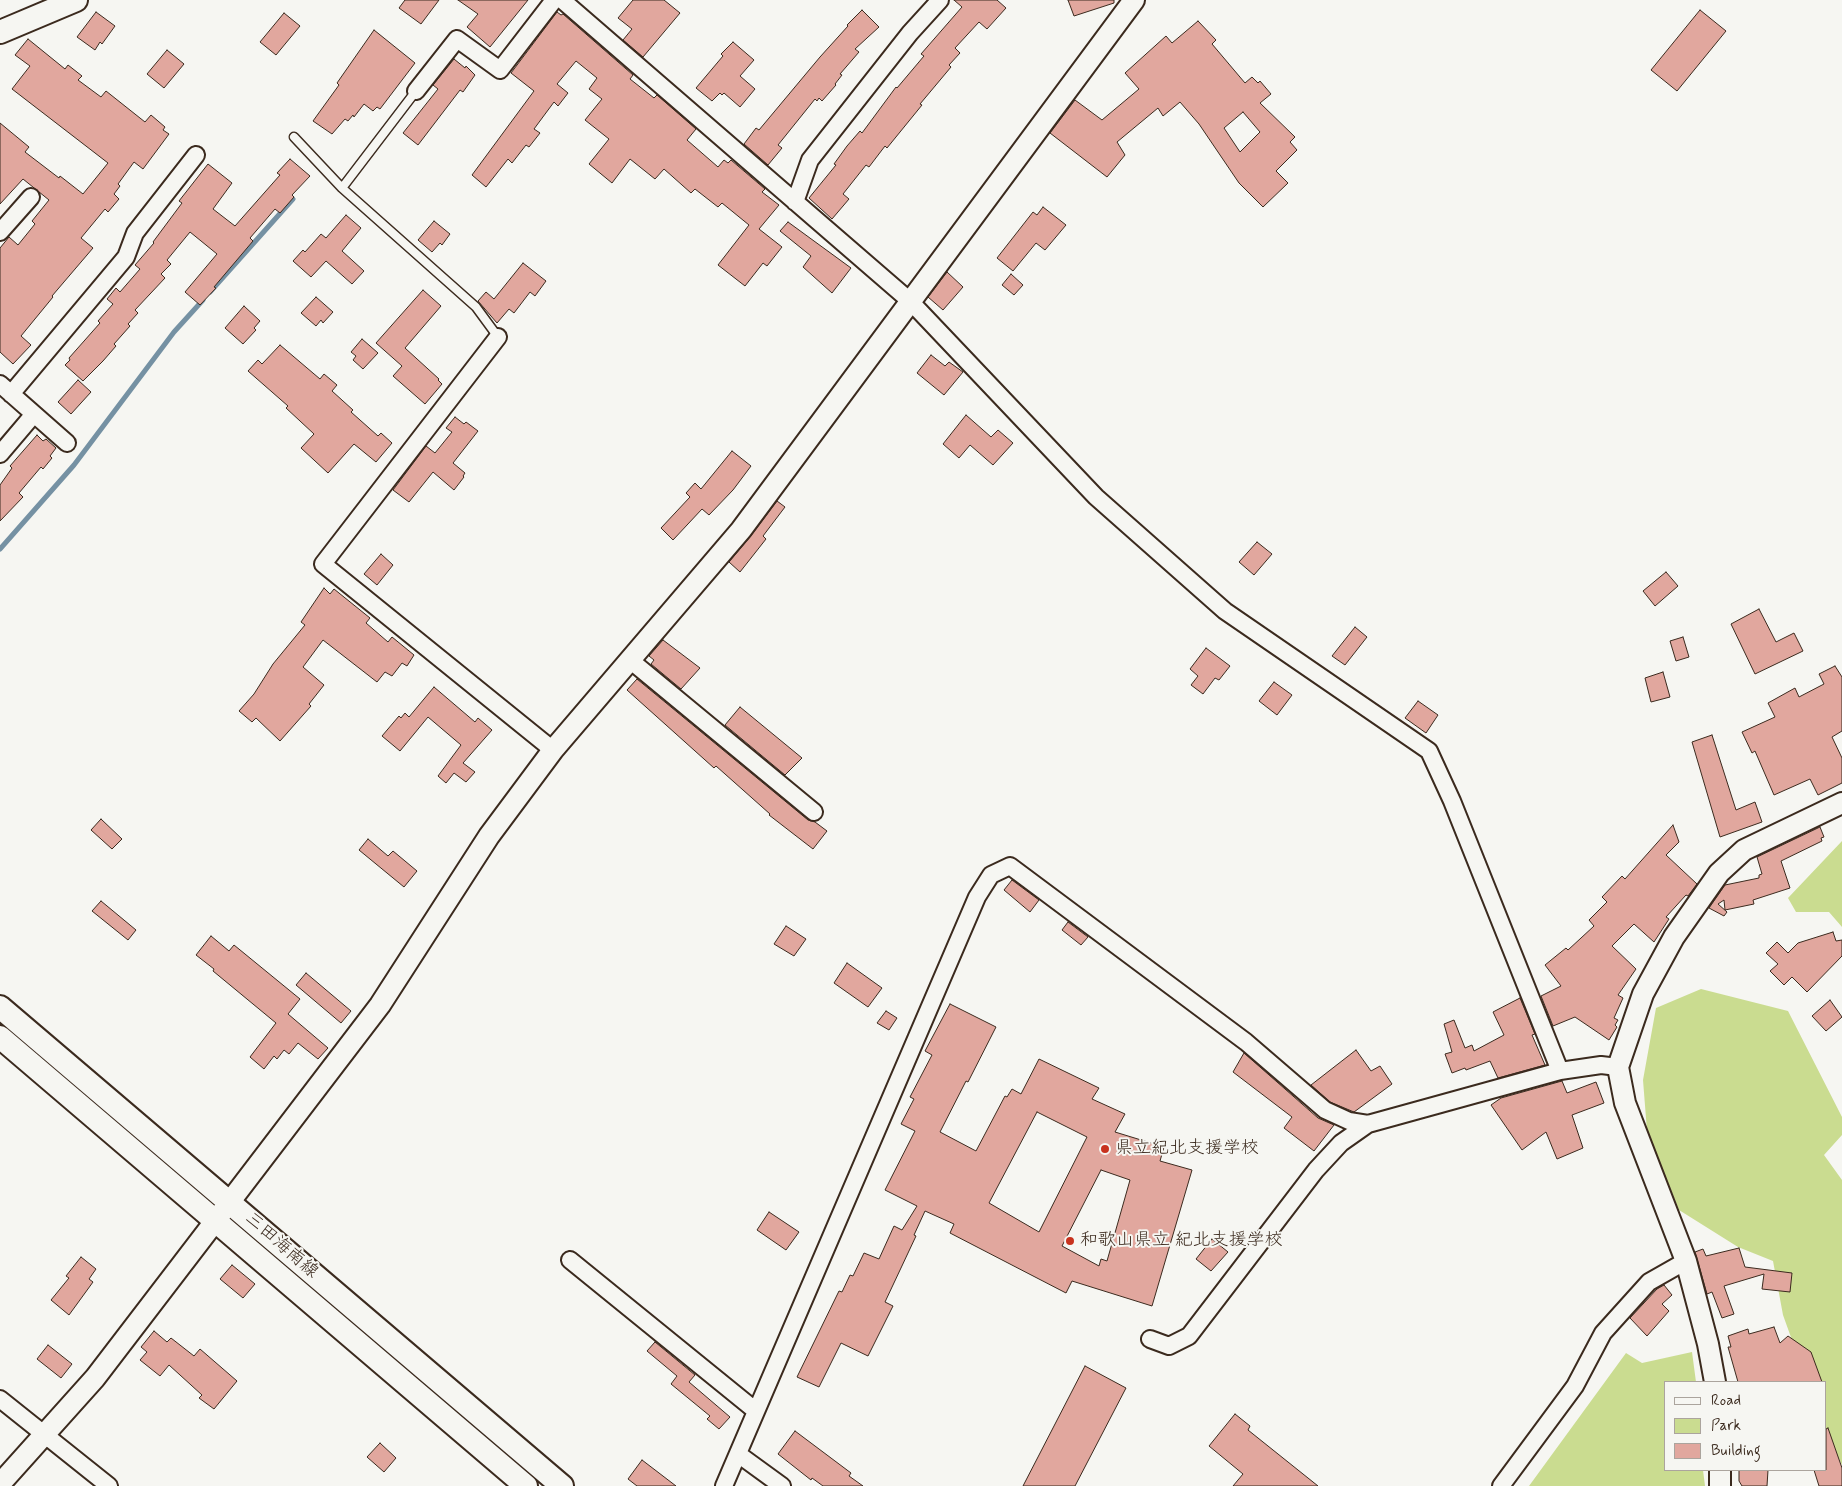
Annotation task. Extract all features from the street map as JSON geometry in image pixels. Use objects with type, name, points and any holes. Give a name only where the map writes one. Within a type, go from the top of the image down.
[{"type":"main road","points":[[0,32],[76,0]]},
{"type":"main road","name":"三田海南線","points":[[0,1007],[562,1486]]},
{"type":"main road","name":"三田海南線","points":[[0,1038],[526,1486]]},
{"type":"street","points":[[416,91],[457,38],[500,70],[554,0]]},
{"type":"street","points":[[562,0],[910,301],[1096,497],[1225,611],[1429,751],[1452,801],[1560,1071]]},
{"type":"street","points":[[795,202],[810,160],[910,33],[940,0]]},
{"type":"street","points":[[0,1484],[95,1378],[215,1222],[380,1005],[490,836],[553,750],[741,530],[1134,0]]},
{"type":"street","points":[[67,444],[5,389],[126,257],[135,233],[196,155]]},
{"type":"street","points":[[0,232],[30,197]]},
{"type":"street","points":[[498,337],[323,564],[553,750]]},
{"type":"street","points":[[0,454],[34,414]]},
{"type":"street","points":[[630,660],[814,812]]},
{"type":"street","points":[[1715,1381],[1708,1344],[1686,1261],[1625,1103],[1618,1067],[1643,994],[1674,937],[1719,873],[1744,850],[1842,803]]},
{"type":"street","points":[[724,1486],[976,898],[991,875],[1010,866],[1246,1042],[1325,1110],[1349,1122],[1368,1124]]},
{"type":"street","points":[[1150,1339],[1169,1346],[1189,1336],[1316,1170],[1341,1143],[1368,1124],[1560,1071],[1601,1065],[1618,1067]]},
{"type":"street","points":[[570,1260],[756,1411]]},
{"type":"street","points":[[1501,1486],[1575,1386],[1603,1333],[1648,1282],[1686,1261]]},
{"type":"street","points":[[0,1399],[109,1486]]},
{"type":"street","points":[[738,1454],[782,1486]]},
{"type":"street","points":[[1720,1471],[1720,1486]]},
{"type":"lane","points":[[342,188],[416,91]]},
{"type":"lane","points":[[294,137],[342,188],[476,307],[498,337]]},
{"type":"green space","points":[[1842,841],[1842,927],[1829,912],[1796,912],[1788,898]]},
{"type":"green space","points":[[1701,989],[1788,1011],[1842,1117],[1842,1135],[1824,1155],[1842,1180],[1842,1465],[1827,1435],[1827,1381],[1807,1381],[1783,1315],[1773,1261],[1738,1247],[1679,1210],[1647,1131],[1643,1080],[1656,1008]]},
{"type":"green space","points":[[1692,1352],[1696,1381],[1664,1381],[1664,1471],[1703,1471],[1705,1486],[1529,1486],[1626,1353],[1642,1363]]},
{"type":"building","points":[[405,0],[439,0],[421,24],[399,8]]},
{"type":"building","points":[[458,0],[528,0],[490,47],[467,27],[478,14]]},
{"type":"building","points":[[633,0],[664,0],[680,13],[643,57],[623,40],[632,29],[618,18]]},
{"type":"building","points":[[954,0],[997,0],[1006,8],[987,29],[979,22],[955,48],[960,53],[949,65],[951,67],[887,148],[885,146],[869,167],[866,165],[843,194],[849,199],[832,219],[809,198],[836,165],[834,164],[847,146],[860,131],[862,133],[896,87],[924,56],[921,54],[962,7]]},
{"type":"building","points":[[1068,0],[1114,0],[1114,3],[1074,16]]},
{"type":"building","points":[[862,10],[879,27],[855,49],[859,52],[840,74],[842,75],[836,85],[822,101],[819,98],[817,101],[815,99],[778,145],[782,148],[768,165],[744,144],[756,128],[759,130],[847,25]]},
{"type":"building","points":[[1700,10],[1726,31],[1677,91],[1651,70]]},
{"type":"building","points":[[96,12],[115,26],[102,44],[100,42],[95,50],[77,37]]},
{"type":"building","points":[[557,12],[561,15],[563,14],[633,75],[630,79],[654,98],[657,95],[696,129],[687,140],[718,167],[724,160],[728,163],[731,160],[765,189],[762,192],[779,205],[759,229],[782,247],[767,266],[763,263],[745,286],[718,265],[749,225],[722,203],[718,207],[695,189],[691,193],[664,169],[655,179],[630,159],[612,183],[589,164],[609,139],[585,120],[602,99],[589,89],[597,78],[576,61],[557,84],[568,93],[558,106],[554,102],[534,129],[540,133],[529,147],[526,145],[512,163],[508,159],[486,187],[472,175],[534,91],[511,73]]},
{"type":"building","points":[[284,13],[300,26],[276,55],[260,42]]},
{"type":"building","points":[[1198,21],[1216,40],[1212,44],[1245,83],[1252,77],[1258,83],[1260,81],[1271,94],[1260,103],[1295,137],[1290,142],[1297,150],[1276,171],[1288,183],[1263,207],[1239,183],[1199,124],[1180,102],[1163,116],[1158,108],[1117,142],[1125,155],[1107,177],[1050,133],[1075,100],[1102,120],[1139,89],[1125,73],[1166,36],[1172,43]],"holes":[[[1243,112],[1260,132],[1240,152],[1224,128]]]},
{"type":"building","points":[[374,30],[415,63],[380,109],[377,107],[373,111],[364,104],[354,117],[353,115],[348,121],[345,119],[332,134],[313,121],[339,85],[337,83]]},
{"type":"building","points":[[28,39],[65,69],[68,65],[82,76],[78,80],[101,97],[106,91],[145,122],[151,115],[165,127],[163,130],[169,134],[143,169],[134,162],[118,184],[120,186],[114,194],[119,199],[108,212],[105,209],[81,238],[93,248],[21,336],[31,345],[13,364],[0,352],[0,248],[9,237],[18,245],[35,224],[32,221],[49,200],[23,179],[0,204],[0,123],[29,147],[25,152],[83,194],[108,163],[12,89],[30,66],[15,55]]},
{"type":"building","points":[[733,42],[754,60],[740,76],[755,89],[740,107],[724,93],[722,95],[720,93],[712,101],[696,88],[723,56],[721,54]]},
{"type":"building","points":[[167,50],[184,64],[164,88],[147,74]]},
{"type":"building","points":[[454,59],[465,68],[466,66],[475,75],[463,92],[460,90],[418,145],[403,133],[438,89],[433,85]]},
{"type":"building","points":[[290,159],[310,176],[292,195],[294,197],[280,213],[275,209],[250,238],[253,241],[200,305],[185,292],[217,254],[190,232],[167,260],[171,264],[161,274],[165,278],[135,310],[138,313],[128,324],[130,326],[114,344],[116,346],[103,361],[83,381],[65,365],[100,323],[98,321],[113,304],[107,299],[116,288],[120,292],[140,269],[135,265],[154,243],[182,203],[179,201],[208,164],[232,183],[213,209],[235,226],[280,175],[277,173]]},
{"type":"building","points":[[1043,207],[1066,225],[1045,250],[1036,243],[1013,271],[997,258],[1033,212],[1037,215]]},
{"type":"building","points":[[346,215],[361,228],[342,251],[364,271],[352,284],[326,261],[311,277],[293,261],[303,250],[305,252],[321,234],[326,238]]},
{"type":"building","points":[[434,221],[450,234],[442,245],[440,243],[432,252],[418,240]]},
{"type":"building","points":[[788,222],[851,268],[832,293],[803,267],[811,256],[780,231]]},
{"type":"building","points":[[523,263],[546,281],[535,296],[530,292],[514,313],[509,309],[497,323],[478,301],[486,292],[494,299]]},
{"type":"building","points":[[947,272],[963,287],[943,310],[928,297]]},
{"type":"building","points":[[1011,274],[1023,285],[1014,295],[1002,285]]},
{"type":"building","points":[[423,290],[441,306],[405,348],[442,384],[425,404],[393,376],[402,366],[376,343]]},
{"type":"building","points":[[316,297],[333,312],[323,323],[321,320],[316,326],[301,313]]},
{"type":"building","points":[[244,306],[260,321],[254,328],[256,330],[243,344],[225,328]]},
{"type":"building","points":[[362,339],[378,353],[363,369],[353,360],[356,356],[351,352]]},
{"type":"building","points":[[280,345],[320,379],[324,374],[337,385],[332,391],[353,410],[351,412],[378,436],[381,433],[392,443],[376,462],[354,444],[328,473],[301,448],[314,434],[286,408],[288,406],[248,371],[258,360],[262,364]]},
{"type":"building","points":[[931,355],[945,366],[949,362],[963,372],[944,395],[917,373]]},
{"type":"building","points":[[78,380],[91,392],[71,414],[58,402]]},
{"type":"building","points":[[966,415],[991,437],[998,430],[1013,443],[993,465],[970,445],[959,458],[943,444]]},
{"type":"building","points":[[455,417],[478,431],[453,463],[465,473],[464,477],[454,490],[433,472],[409,502],[393,490],[426,446],[435,453],[452,432],[446,428]]},
{"type":"building","points":[[37,435],[43,441],[46,439],[56,448],[50,456],[52,458],[43,469],[41,467],[19,493],[23,497],[0,521],[0,485],[12,468],[10,466]]},
{"type":"building","points":[[732,451],[751,466],[733,490],[709,515],[702,509],[673,540],[661,528],[690,497],[686,493],[695,483],[701,489]]},
{"type":"building","points":[[777,501],[785,507],[763,536],[766,539],[740,572],[729,562]]},
{"type":"building","points":[[1257,542],[1272,554],[1254,575],[1239,562]]},
{"type":"building","points":[[381,554],[393,565],[377,585],[364,574]]},
{"type":"building","points":[[1666,572],[1678,586],[1655,606],[1643,591]]},
{"type":"building","points":[[324,588],[330,594],[334,589],[370,618],[366,623],[388,642],[392,637],[414,655],[407,666],[402,663],[392,676],[385,672],[377,682],[323,640],[303,667],[324,685],[309,704],[311,706],[280,741],[256,718],[252,722],[239,711],[254,694],[273,664],[305,625],[301,622]]},
{"type":"building","points":[[1759,609],[1776,642],[1794,633],[1803,651],[1755,674],[1731,624]]},
{"type":"building","points":[[1355,627],[1367,637],[1345,665],[1332,656]]},
{"type":"building","points":[[1683,637],[1689,657],[1676,661],[1670,641]]},
{"type":"building","points":[[663,640],[700,668],[681,689],[651,664],[654,660],[649,656]]},
{"type":"building","points":[[1206,648],[1230,666],[1219,680],[1215,678],[1203,694],[1191,685],[1198,676],[1190,669]]},
{"type":"building","points":[[1835,666],[1842,677],[1842,731],[1832,737],[1842,758],[1842,783],[1818,795],[1810,779],[1774,795],[1755,751],[1752,753],[1742,732],[1775,717],[1768,703],[1795,688],[1799,697],[1824,684],[1819,674]]},
{"type":"building","points":[[1663,672],[1670,697],[1651,702],[1645,678]]},
{"type":"building","points":[[637,679],[808,820],[815,822],[827,831],[813,849],[769,815],[716,766],[714,768],[627,690]]},
{"type":"building","points":[[1274,682],[1292,695],[1277,715],[1259,701]]},
{"type":"building","points":[[434,687],[475,722],[478,718],[492,730],[463,763],[475,772],[466,782],[454,773],[446,783],[438,776],[461,745],[428,717],[400,751],[382,736],[399,716],[401,718],[405,713],[409,717]]},
{"type":"building","points":[[1418,701],[1438,715],[1426,733],[1405,718]]},
{"type":"building","points":[[740,707],[802,758],[785,775],[725,725]]},
{"type":"building","points":[[1712,735],[1736,810],[1755,802],[1762,822],[1720,837],[1692,742]]},
{"type":"building","points":[[101,819],[122,839],[112,849],[91,830]]},
{"type":"building","points":[[1673,825],[1679,842],[1666,855],[1697,884],[1688,896],[1686,895],[1666,917],[1669,919],[1654,942],[1634,924],[1612,946],[1636,969],[1618,995],[1623,998],[1614,1018],[1618,1020],[1615,1025],[1617,1027],[1609,1040],[1575,1017],[1553,1026],[1541,996],[1561,986],[1545,965],[1566,948],[1568,950],[1594,926],[1589,920],[1607,902],[1602,897],[1622,876],[1625,879]]},
{"type":"building","points":[[1820,827],[1824,837],[1821,838],[1822,841],[1781,861],[1790,888],[1753,900],[1754,904],[1725,910],[1724,900],[1718,904],[1727,912],[1724,916],[1709,908],[1725,885],[1759,878],[1759,875],[1762,874],[1757,857]]},
{"type":"building","points":[[368,839],[388,856],[393,851],[417,871],[404,887],[359,850]]},
{"type":"building","points":[[1012,880],[1039,900],[1030,912],[1004,890]]},
{"type":"building","points":[[101,901],[136,930],[128,940],[92,911]]},
{"type":"building","points":[[1068,922],[1088,937],[1081,945],[1062,930]]},
{"type":"building","points":[[786,926],[806,939],[794,956],[774,944]]},
{"type":"building","points":[[1833,932],[1836,941],[1842,940],[1842,956],[1807,992],[1792,977],[1784,985],[1770,971],[1778,964],[1766,953],[1777,942],[1788,953],[1798,943]]},
{"type":"building","points":[[211,936],[229,951],[234,945],[300,999],[288,1014],[328,1048],[318,1059],[298,1043],[289,1054],[284,1050],[277,1059],[274,1056],[264,1069],[250,1057],[276,1023],[196,955]]},
{"type":"building","points":[[847,963],[882,988],[868,1007],[834,983]]},
{"type":"building","points":[[306,973],[351,1011],[341,1023],[296,985]]},
{"type":"building","points":[[1520,998],[1535,1034],[1532,1035],[1545,1065],[1498,1078],[1490,1061],[1452,1073],[1445,1054],[1452,1052],[1444,1024],[1454,1020],[1465,1048],[1472,1045],[1474,1051],[1504,1035],[1493,1012]]},
{"type":"building","points":[[1830,1000],[1842,1017],[1826,1031],[1812,1016]]},
{"type":"building","name":"県立紀北支援学校","points":[[950,1004],[996,1027],[940,1132],[976,1151],[1005,1096],[1007,1097],[1012,1089],[1021,1094],[1039,1059],[1099,1088],[1092,1099],[1125,1114],[1115,1132],[1164,1147],[1160,1161],[1192,1170],[1152,1306],[1072,1281],[1066,1293],[950,1233],[954,1224],[925,1211],[914,1235],[916,1236],[885,1302],[893,1306],[868,1356],[841,1343],[819,1387],[797,1377],[839,1291],[842,1292],[850,1275],[853,1276],[864,1253],[879,1259],[894,1226],[902,1230],[917,1206],[885,1190],[915,1131],[901,1124],[914,1099],[910,1097],[932,1055],[925,1051]],"holes":[[[1037,1112],[1087,1137],[1039,1232],[989,1203]],[[1101,1170],[1130,1180],[1107,1261],[1101,1259],[1099,1266],[1062,1246]]]},
{"type":"building","points":[[886,1011],[897,1018],[889,1030],[877,1023]]},
{"type":"building","points":[[1356,1050],[1371,1071],[1380,1066],[1392,1084],[1354,1112],[1330,1102],[1311,1085]]},
{"type":"building","points":[[1244,1053],[1318,1118],[1334,1125],[1314,1151],[1284,1128],[1292,1117],[1233,1072]]},
{"type":"building","points":[[1562,1081],[1567,1093],[1596,1082],[1604,1103],[1572,1115],[1583,1148],[1557,1159],[1546,1132],[1522,1150],[1491,1105],[1501,1098]]},
{"type":"building","points":[[769,1212],[799,1232],[786,1250],[757,1230]]},
{"type":"building","points":[[1212,1239],[1228,1252],[1211,1271],[1196,1259]]},
{"type":"building","points":[[1739,1248],[1745,1267],[1792,1273],[1790,1292],[1762,1289],[1764,1274],[1724,1286],[1734,1314],[1722,1318],[1712,1292],[1707,1294],[1695,1252],[1703,1249],[1706,1256]]},
{"type":"building","points":[[81,1257],[96,1269],[89,1279],[93,1282],[69,1315],[51,1300],[69,1278],[66,1276]]},
{"type":"building","points":[[232,1265],[255,1284],[243,1298],[220,1279]]},
{"type":"building","points":[[1664,1285],[1672,1295],[1662,1304],[1669,1311],[1647,1336],[1630,1318],[1657,1289]]},
{"type":"building","points":[[1774,1327],[1780,1343],[1788,1336],[1811,1352],[1822,1381],[1738,1381],[1728,1347],[1731,1347],[1728,1336],[1748,1329],[1749,1334]]},
{"type":"building","points":[[154,1331],[167,1342],[171,1338],[194,1356],[200,1349],[237,1381],[214,1409],[199,1398],[202,1395],[169,1365],[160,1376],[140,1360],[147,1352],[141,1347]]},
{"type":"building","points":[[655,1342],[695,1375],[689,1382],[730,1417],[719,1429],[707,1419],[710,1416],[671,1384],[677,1376],[647,1351]]},
{"type":"building","points":[[48,1345],[72,1364],[61,1378],[37,1359]]},
{"type":"building","points":[[1085,1366],[1126,1388],[1075,1486],[1023,1486]]},
{"type":"building","points":[[1235,1414],[1250,1426],[1248,1430],[1318,1486],[1233,1486],[1243,1474],[1209,1446]]},
{"type":"building","points":[[1827,1428],[1842,1468],[1842,1486],[1819,1486],[1814,1471],[1827,1471]]},
{"type":"building","points":[[795,1431],[851,1473],[849,1476],[863,1486],[823,1486],[812,1478],[811,1480],[778,1454]]},
{"type":"building","points":[[380,1443],[396,1458],[384,1472],[367,1457]]},
{"type":"building","points":[[642,1460],[676,1486],[637,1486],[628,1479]]},
{"type":"building","points":[[1739,1471],[1768,1471],[1767,1486],[1742,1486],[1739,1481]]},
{"type":"waterway","points":[[210,292],[293,199]]},
{"type":"waterway","points":[[0,549],[74,465],[174,332],[203,300]]},
{"type":"place","name":"県立紀北支援学校","points":[[1105,1149]]},
{"type":"place","name":"和歌山県立 紀北支援学校","points":[[1070,1241]]}]
